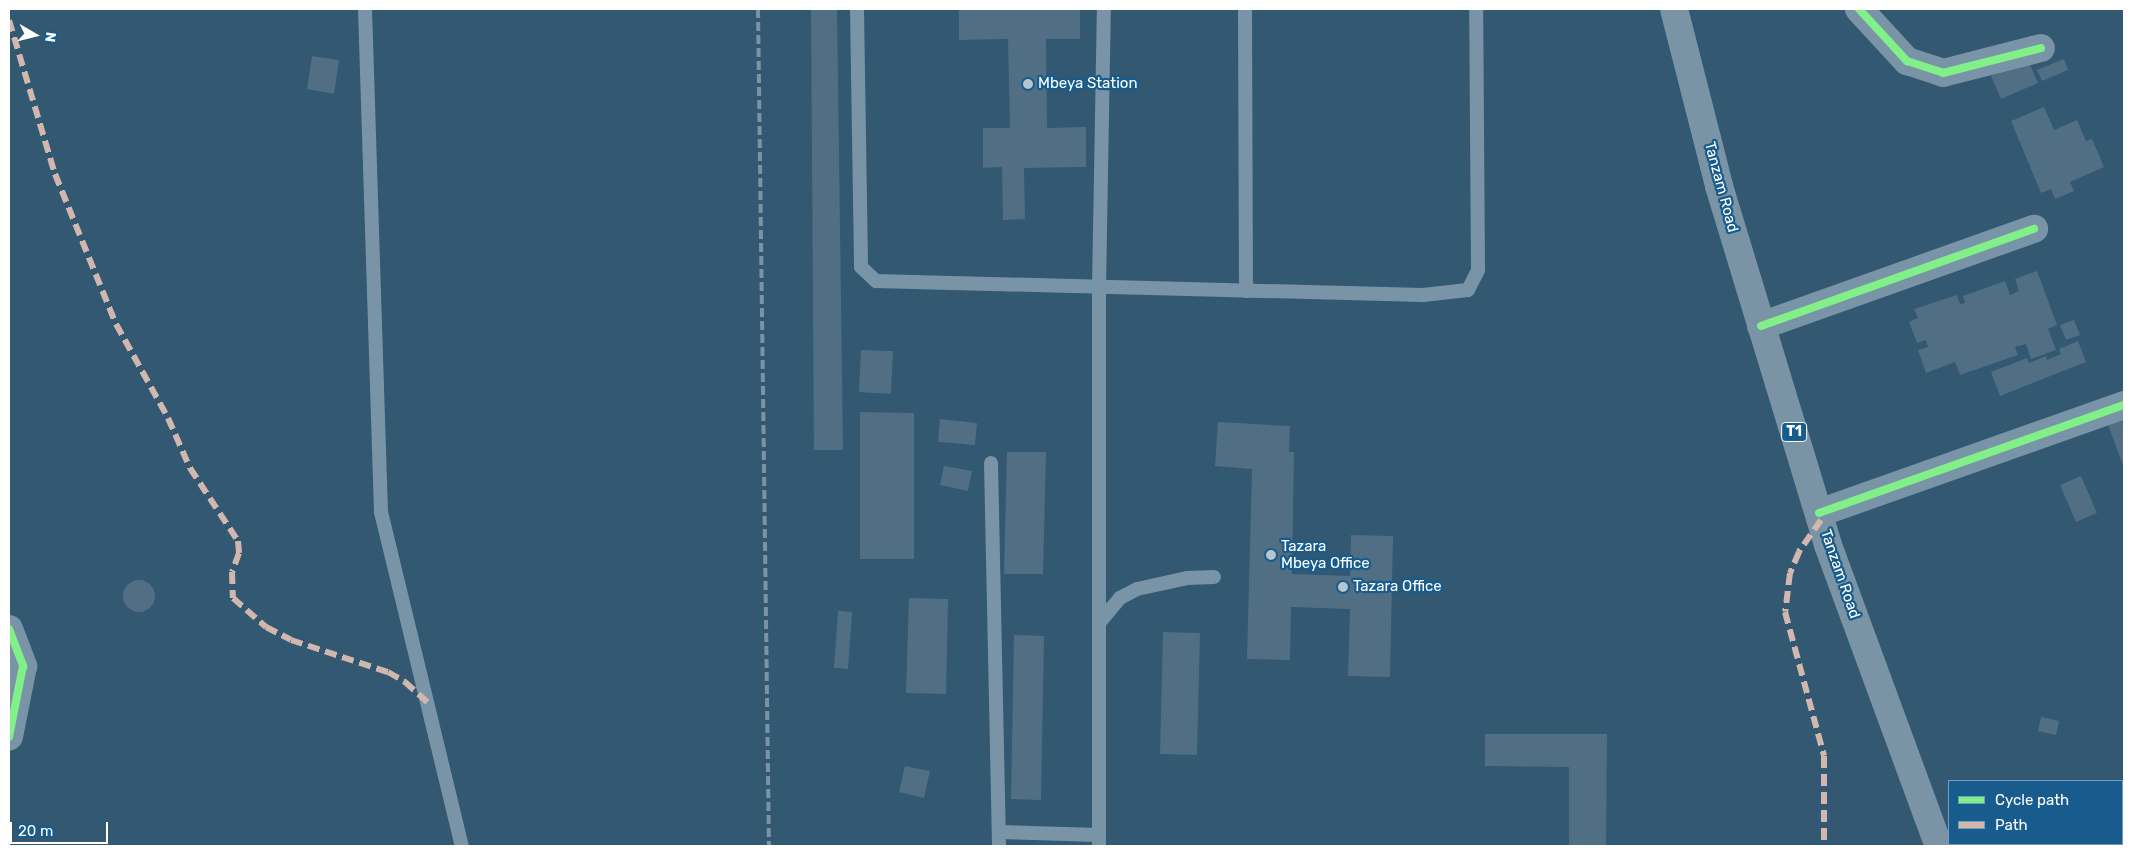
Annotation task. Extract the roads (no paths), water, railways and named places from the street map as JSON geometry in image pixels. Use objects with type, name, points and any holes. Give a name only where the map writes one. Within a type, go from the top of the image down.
[{"type":"highway","name":"Tanzam Road","points":[[1674,9],[1719,186],[1760,326],[1819,513],[1939,846]]},
{"type":"street","points":[[1859,9],[1907,61],[1943,73],[2041,48]]},
{"type":"street","points":[[1760,326],[2034,228]]},
{"type":"street","points":[[1819,513],[2124,405]]},
{"type":"street","points":[[9,629],[23,666],[9,737]]},
{"type":"lane","points":[[365,9],[381,512],[462,846]]},
{"type":"lane","points":[[857,9],[861,268],[876,281],[893,284],[1423,295],[1468,290],[1478,270],[1476,9]]},
{"type":"lane","points":[[999,832],[1099,840],[1099,288],[1104,9]]},
{"type":"lane","points":[[1246,9],[1246,291]]},
{"type":"lane","points":[[991,463],[999,846]]},
{"type":"lane","points":[[1099,623],[1120,598],[1137,589],[1187,578],[1214,577]]},
{"type":"railway","points":[[758,9],[769,846]]},
{"type":"place","name":"Mbeya Station","points":[[1028,84]]},
{"type":"place","name":"Tazara Mbeya Office","points":[[1271,555]]},
{"type":"place","name":"Tazara Office","points":[[1343,587]]}]
